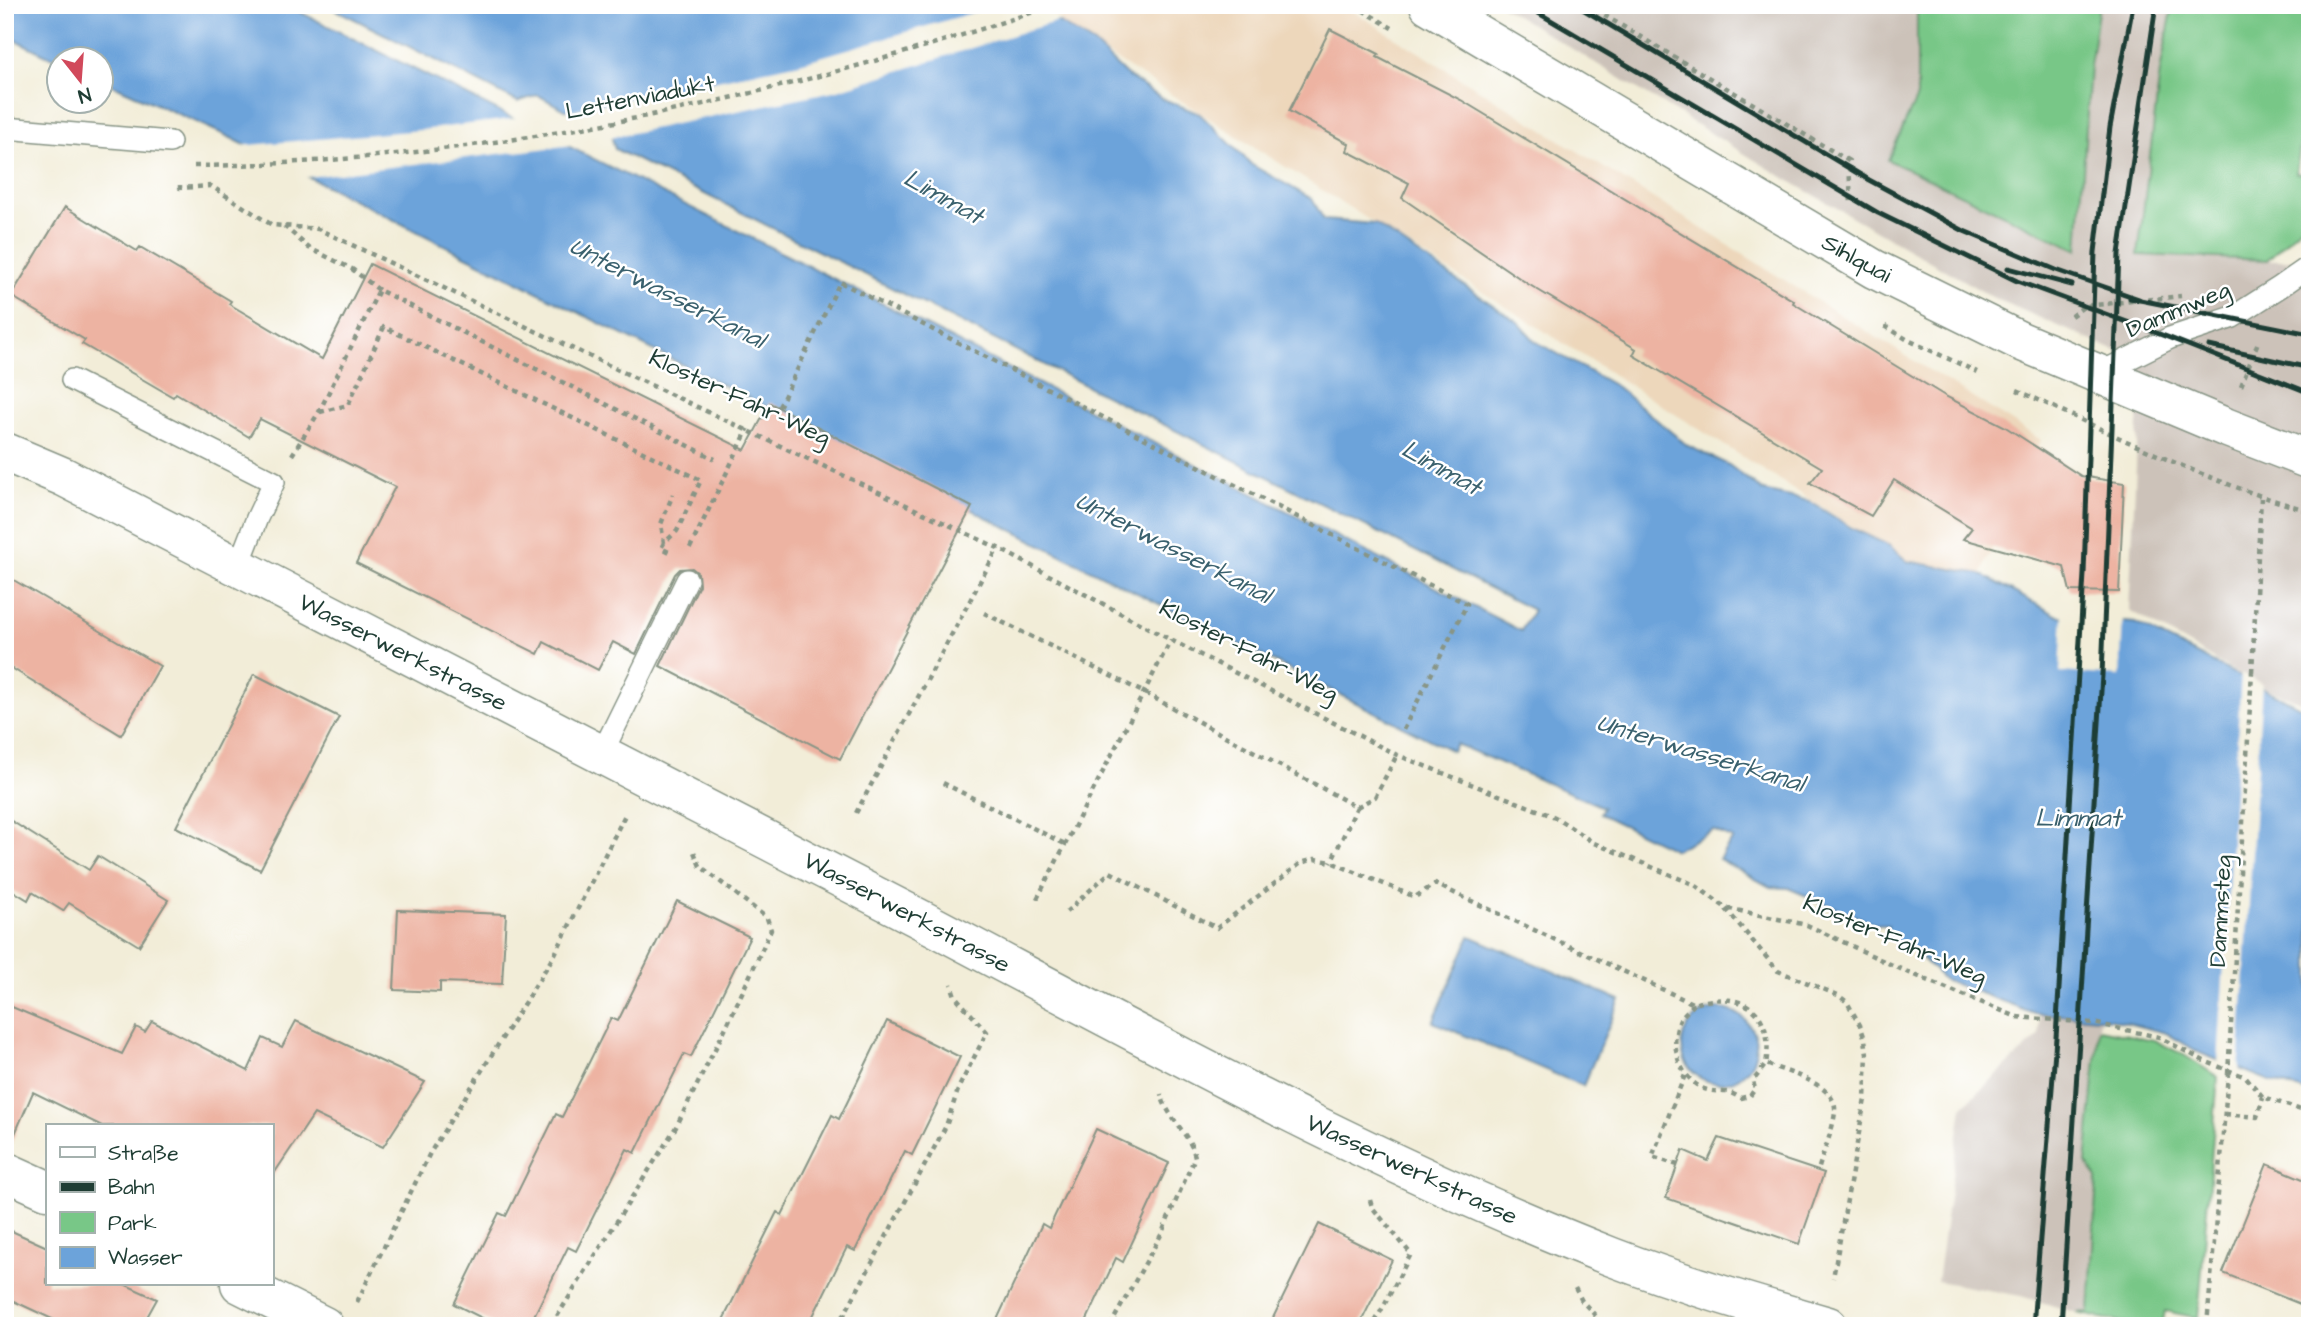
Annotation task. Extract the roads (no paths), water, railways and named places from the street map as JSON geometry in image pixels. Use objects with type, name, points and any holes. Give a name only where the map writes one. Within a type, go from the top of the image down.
[{"type":"street","name":"Sihlquai","points":[[1429,5],[1874,269],[2020,341],[2310,460]]},
{"type":"street","name":"Wasserwerkstrasse","points":[[5,452],[64,477],[602,753],[1259,1096],[1443,1186],[1618,1259],[1828,1326]]},
{"type":"street","points":[[5,1171],[46,1191]]},
{"type":"street","points":[[246,1286],[340,1316]]},
{"type":"lane","points":[[5,128],[170,142]]},
{"type":"lane","name":"Dammweg","points":[[2100,373],[2170,338],[2233,317],[2310,265]]},
{"type":"lane","points":[[72,380],[275,482],[257,518],[238,567]]},
{"type":"lane","points":[[602,753],[687,580]]},
{"type":"water","name":"Limmat","points":[[5,5],[286,5],[840,282],[1521,631],[1533,610],[615,149],[611,135],[538,95],[518,102],[327,5],[1030,5],[1094,44],[1126,75],[1161,98],[1200,114],[1252,165],[1312,199],[1324,220],[1375,224],[1519,323],[1535,341],[1617,387],[1688,446],[1729,465],[1763,491],[1809,501],[1852,528],[1890,546],[1907,561],[1981,574],[2058,616],[2135,623],[2310,712],[2310,1093],[2270,1081],[2200,1053],[2166,1033],[2111,1019],[2034,1013],[1944,980],[1913,949],[1886,936],[1888,925],[1876,925],[1788,888],[1770,887],[1719,859],[1733,839],[1713,830],[1675,850],[1600,814],[1603,807],[1456,744],[1452,751],[225,135],[116,86],[116,46],[46,46],[46,55],[5,35]]},
{"type":"water","points":[[1470,936],[1620,1000],[1583,1086],[1433,1022]]},
{"type":"water","points":[[1719,1009],[1733,1012],[1745,1020],[1753,1032],[1756,1046],[1753,1060],[1745,1072],[1733,1080],[1719,1083],[1705,1080],[1693,1072],[1685,1060],[1682,1046],[1685,1032],[1693,1020],[1705,1012]]},
{"type":"railway","points":[[1525,5],[1878,213],[2017,281],[2310,393]]},
{"type":"railway","points":[[1576,5],[1869,180],[1964,231],[2056,270],[2139,299]]},
{"type":"railway","points":[[2033,1326],[2056,1038],[2084,574],[2095,252],[2110,127],[2133,5]]},
{"type":"railway","points":[[2061,1326],[2102,675],[2119,254],[2156,5]]},
{"type":"railway","points":[[2008,268],[2072,285]]},
{"type":"railway","points":[[2130,298],[2310,334]]},
{"type":"railway","points":[[2209,346],[2310,368]]},
{"type":"water label","name":"Unterwasserkanal","points":[[668,292]]},
{"type":"water label","name":"Unterwasserkanal","points":[[1174,547]]},
{"type":"water label","name":"Unterwasserkanal","points":[[1701,752]]}]
